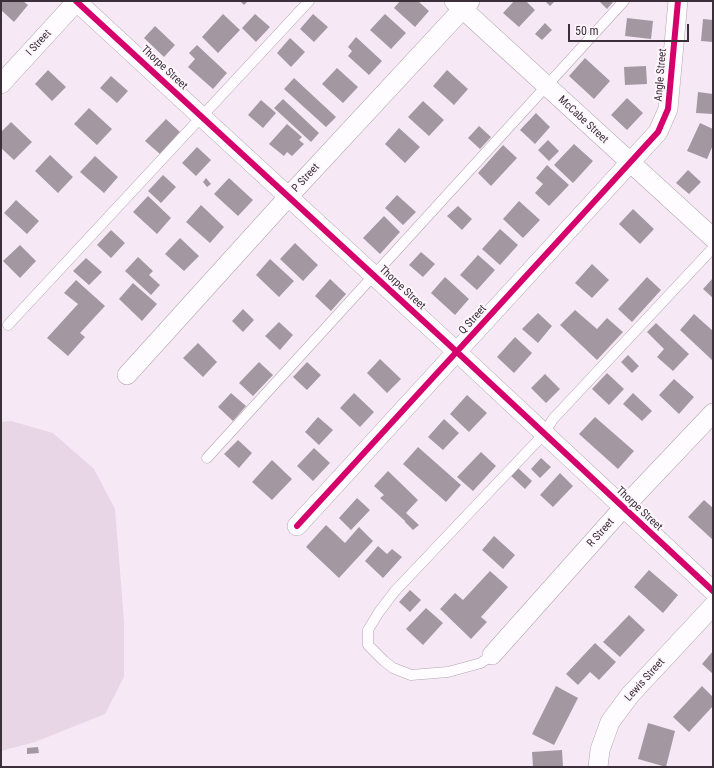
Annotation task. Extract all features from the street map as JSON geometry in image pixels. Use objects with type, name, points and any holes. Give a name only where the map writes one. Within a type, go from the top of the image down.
[{"type":"street","name":"Thorpe Street","points":[[77,1],[458,352],[713,591]]},
{"type":"street","name":"I Street","points":[[1,84],[77,1]]},
{"type":"street","name":"Angle Street","points":[[630,163],[658,132],[668,109],[678,1]]},
{"type":"street","name":"McCabe Street","points":[[462,4],[547,86],[713,238]]},
{"type":"street","name":"P Street","points":[[127,375],[462,4]]},
{"type":"street","name":"Q Street","points":[[297,526],[630,163]]},
{"type":"street","name":"R Street","points":[[492,655],[624,508],[713,413]]},
{"type":"street","name":"Lewis Street","points":[[598,767],[600,750],[610,722],[630,695],[713,606]]},
{"type":"lane","points":[[8,325],[309,1]]},
{"type":"lane","points":[[207,458],[624,1]]},
{"type":"lane","points":[[492,655],[481,663],[448,672],[411,675],[393,668],[368,645],[368,630],[394,591],[544,434],[553,419],[713,248]]},
{"type":"shaded area","points":[[11,421],[53,433],[94,469],[115,509],[124,621],[124,677],[105,714],[35,742],[1,751],[1,422]]},
{"type":"building","points":[[1,1],[23,1],[28,5],[14,22],[1,10]]},
{"type":"building","points":[[240,1],[248,1],[244,5]]},
{"type":"building","points":[[400,1],[418,1],[429,11],[415,27],[394,8]]},
{"type":"building","points":[[514,1],[526,1],[535,10],[519,27],[503,13]]},
{"type":"building","points":[[545,1],[555,1],[550,6]]},
{"type":"building","points":[[599,1],[614,1],[607,9]]},
{"type":"building","points":[[223,14],[240,30],[218,53],[202,37]]},
{"type":"building","points":[[255,14],[270,27],[256,42],[242,28]]},
{"type":"building","points":[[313,14],[328,27],[314,42],[300,29]]},
{"type":"building","points":[[385,14],[406,33],[391,49],[370,30]]},
{"type":"building","points":[[627,18],[653,21],[651,39],[625,36]]},
{"type":"building","points":[[703,19],[713,20],[713,42],[701,41]]},
{"type":"building","points":[[545,23],[552,30],[542,40],[535,34]]},
{"type":"building","points":[[155,26],[175,45],[164,57],[144,38]]},
{"type":"building","points":[[356,37],[382,61],[369,75],[348,56],[352,51],[348,47]]},
{"type":"building","points":[[290,38],[305,52],[291,67],[277,53]]},
{"type":"building","points":[[197,45],[227,73],[213,89],[188,67],[195,59],[189,53]]},
{"type":"building","points":[[585,58],[610,81],[594,99],[569,76]]},
{"type":"building","points":[[646,66],[647,84],[625,85],[624,67]]},
{"type":"building","points":[[337,68],[358,87],[343,103],[322,84]]},
{"type":"building","points":[[48,70],[66,87],[52,101],[35,84]]},
{"type":"building","points":[[447,70],[468,89],[454,105],[433,86]]},
{"type":"building","points":[[111,76],[128,91],[117,103],[100,88]]},
{"type":"building","points":[[294,78],[336,117],[326,127],[284,89]]},
{"type":"building","points":[[698,92],[713,94],[713,114],[696,113]]},
{"type":"building","points":[[627,98],[643,113],[627,130],[611,115]]},
{"type":"building","points":[[283,99],[319,133],[311,142],[274,108]]},
{"type":"building","points":[[261,100],[276,113],[263,128],[248,115]]},
{"type":"building","points":[[423,101],[444,120],[429,136],[408,117]]},
{"type":"building","points":[[89,108],[112,129],[97,145],[74,124]]},
{"type":"building","points":[[536,113],[550,127],[535,144],[520,130]]},
{"type":"building","points":[[166,119],[180,132],[160,154],[145,141]]},
{"type":"building","points":[[11,122],[32,142],[14,160],[1,148],[1,132]]},
{"type":"building","points":[[700,123],[713,129],[713,145],[707,159],[687,151]]},
{"type":"building","points":[[287,124],[302,137],[299,140],[304,144],[292,156],[287,152],[284,156],[269,144]]},
{"type":"building","points":[[479,126],[491,137],[480,149],[468,138]]},
{"type":"building","points":[[399,128],[420,147],[405,163],[385,144]]},
{"type":"building","points":[[548,140],[559,151],[549,161],[538,150]]},
{"type":"building","points":[[574,144],[593,161],[573,183],[554,165]]},
{"type":"building","points":[[503,145],[517,158],[491,186],[478,173]]},
{"type":"building","points":[[197,147],[211,160],[196,176],[182,163]]},
{"type":"building","points":[[50,155],[73,177],[58,193],[35,171]]},
{"type":"building","points":[[95,156],[118,177],[104,193],[80,172]]},
{"type":"building","points":[[547,165],[569,185],[549,206],[535,193],[543,184],[536,178]]},
{"type":"building","points":[[688,170],[701,182],[689,194],[676,183]]},
{"type":"building","points":[[163,175],[176,187],[161,203],[148,191]]},
{"type":"building","points":[[206,178],[211,184],[207,187],[203,182]]},
{"type":"building","points":[[229,178],[253,200],[238,216],[214,194]]},
{"type":"building","points":[[397,195],[416,212],[403,225],[385,208]]},
{"type":"building","points":[[148,196],[171,218],[157,234],[133,212]]},
{"type":"building","points":[[16,200],[39,221],[27,234],[4,213]]},
{"type":"building","points":[[519,201],[540,220],[523,238],[503,219]]},
{"type":"building","points":[[201,205],[224,227],[210,243],[186,222]]},
{"type":"building","points":[[458,206],[472,219],[462,230],[447,216]]},
{"type":"building","points":[[633,209],[654,229],[640,244],[619,224]]},
{"type":"building","points":[[384,216],[400,232],[380,254],[363,238]]},
{"type":"building","points":[[500,229],[518,245],[500,265],[482,249]]},
{"type":"building","points":[[111,230],[125,243],[111,258],[97,245]]},
{"type":"building","points":[[180,238],[199,256],[184,271],[165,254]]},
{"type":"building","points":[[295,243],[318,265],[303,281],[280,259]]},
{"type":"building","points":[[20,245],[36,261],[20,278],[3,261]]},
{"type":"building","points":[[421,252],[435,264],[423,277],[409,265]]},
{"type":"building","points":[[478,255],[495,270],[477,290],[460,275]]},
{"type":"building","points":[[138,257],[153,271],[149,275],[160,285],[151,295],[125,271]]},
{"type":"building","points":[[86,258],[102,272],[89,285],[73,271]]},
{"type":"building","points":[[270,259],[294,281],[279,297],[256,275]]},
{"type":"building","points":[[592,264],[609,280],[592,298],[575,283]]},
{"type":"building","points":[[445,277],[469,299],[455,315],[431,293]]},
{"type":"building","points":[[647,277],[661,290],[632,322],[618,309]]},
{"type":"building","points":[[713,278],[713,298],[703,289]]},
{"type":"building","points":[[330,279],[346,294],[331,311],[315,296]]},
{"type":"building","points":[[76,280],[105,306],[80,333],[85,337],[68,356],[47,338],[78,304],[64,293]]},
{"type":"building","points":[[133,283],[157,304],[142,321],[119,299]]},
{"type":"building","points":[[243,309],[254,320],[243,332],[232,321]]},
{"type":"building","points":[[575,310],[597,329],[607,318],[623,332],[597,360],[560,325]]},
{"type":"building","points":[[538,313],[552,326],[538,343],[522,329]]},
{"type":"building","points":[[694,314],[713,331],[712,360],[680,330]]},
{"type":"building","points":[[279,322],[293,335],[280,350],[265,336]]},
{"type":"building","points":[[656,323],[689,354],[673,371],[657,357],[664,349],[647,332]]},
{"type":"building","points":[[515,337],[532,353],[514,373],[497,357]]},
{"type":"building","points":[[198,343],[217,362],[203,377],[183,358]]},
{"type":"building","points":[[628,355],[639,366],[632,373],[621,362]]},
{"type":"building","points":[[380,359],[401,379],[387,393],[367,373]]},
{"type":"building","points":[[259,362],[273,375],[253,396],[239,383]]},
{"type":"building","points":[[307,362],[321,375],[307,390],[293,377]]},
{"type":"building","points":[[607,373],[624,389],[609,405],[592,389]]},
{"type":"building","points":[[545,374],[560,389],[546,403],[531,388]]},
{"type":"building","points":[[674,379],[694,397],[679,414],[659,395]]},
{"type":"building","points":[[231,393],[246,406],[233,421],[218,407]]},
{"type":"building","points":[[354,393],[374,412],[360,427],[340,408]]},
{"type":"building","points":[[633,393],[652,411],[642,421],[623,404]]},
{"type":"building","points":[[467,395],[487,413],[469,432],[450,414]]},
{"type":"building","points":[[318,417],[333,430],[319,445],[305,432]]},
{"type":"building","points":[[595,417],[634,451],[618,469],[579,434]]},
{"type":"building","points":[[444,419],[459,433],[443,450],[428,437]]},
{"type":"building","points":[[238,440],[252,453],[239,468],[224,454]]},
{"type":"building","points":[[418,447],[461,485],[446,502],[403,464]]},
{"type":"building","points":[[314,448],[330,463],[313,481],[297,466]]},
{"type":"building","points":[[481,452],[496,466],[473,491],[457,477]]},
{"type":"building","points":[[541,458],[551,467],[540,478],[531,469]]},
{"type":"building","points":[[272,460],[292,479],[272,500],[252,482]]},
{"type":"building","points":[[517,467],[532,481],[525,489],[510,475]]},
{"type":"building","points":[[388,471],[418,500],[406,513],[419,525],[413,530],[380,498],[384,495],[374,486]]},
{"type":"building","points":[[560,473],[573,486],[553,507],[540,495]]},
{"type":"building","points":[[357,498],[370,510],[351,530],[339,518]]},
{"type":"building","points":[[704,500],[713,508],[713,540],[688,517]]},
{"type":"building","points":[[326,525],[345,543],[359,527],[373,541],[339,578],[306,547]]},
{"type":"building","points":[[494,536],[515,555],[503,569],[482,550]]},
{"type":"building","points":[[378,546],[387,554],[392,549],[402,557],[383,578],[365,561]]},
{"type":"building","points":[[649,570],[678,595],[663,613],[634,587]]},
{"type":"building","points":[[490,571],[508,587],[481,617],[487,622],[471,639],[440,609],[455,593],[463,600]]},
{"type":"building","points":[[410,590],[421,600],[410,612],[399,602]]},
{"type":"building","points":[[426,608],[443,623],[423,645],[406,629]]},
{"type":"building","points":[[629,615],[645,630],[620,657],[603,642]]},
{"type":"building","points":[[595,643],[616,662],[599,680],[590,672],[578,685],[566,674]]},
{"type":"building","points":[[713,651],[713,674],[702,664]]},
{"type":"building","points":[[556,686],[578,698],[554,745],[532,734]]},
{"type":"building","points":[[702,686],[713,697],[713,706],[689,732],[673,717]]},
{"type":"building","points":[[648,723],[675,731],[666,767],[638,759]]},
{"type":"building","points":[[38,747],[39,753],[27,754],[27,748]]},
{"type":"building","points":[[562,750],[563,767],[533,767],[532,752]]},
{"type":"cycle path","points":[[76,1],[457,352],[713,591]]},
{"type":"cycle path","points":[[297,526],[658,132],[668,109],[678,1]]}]
